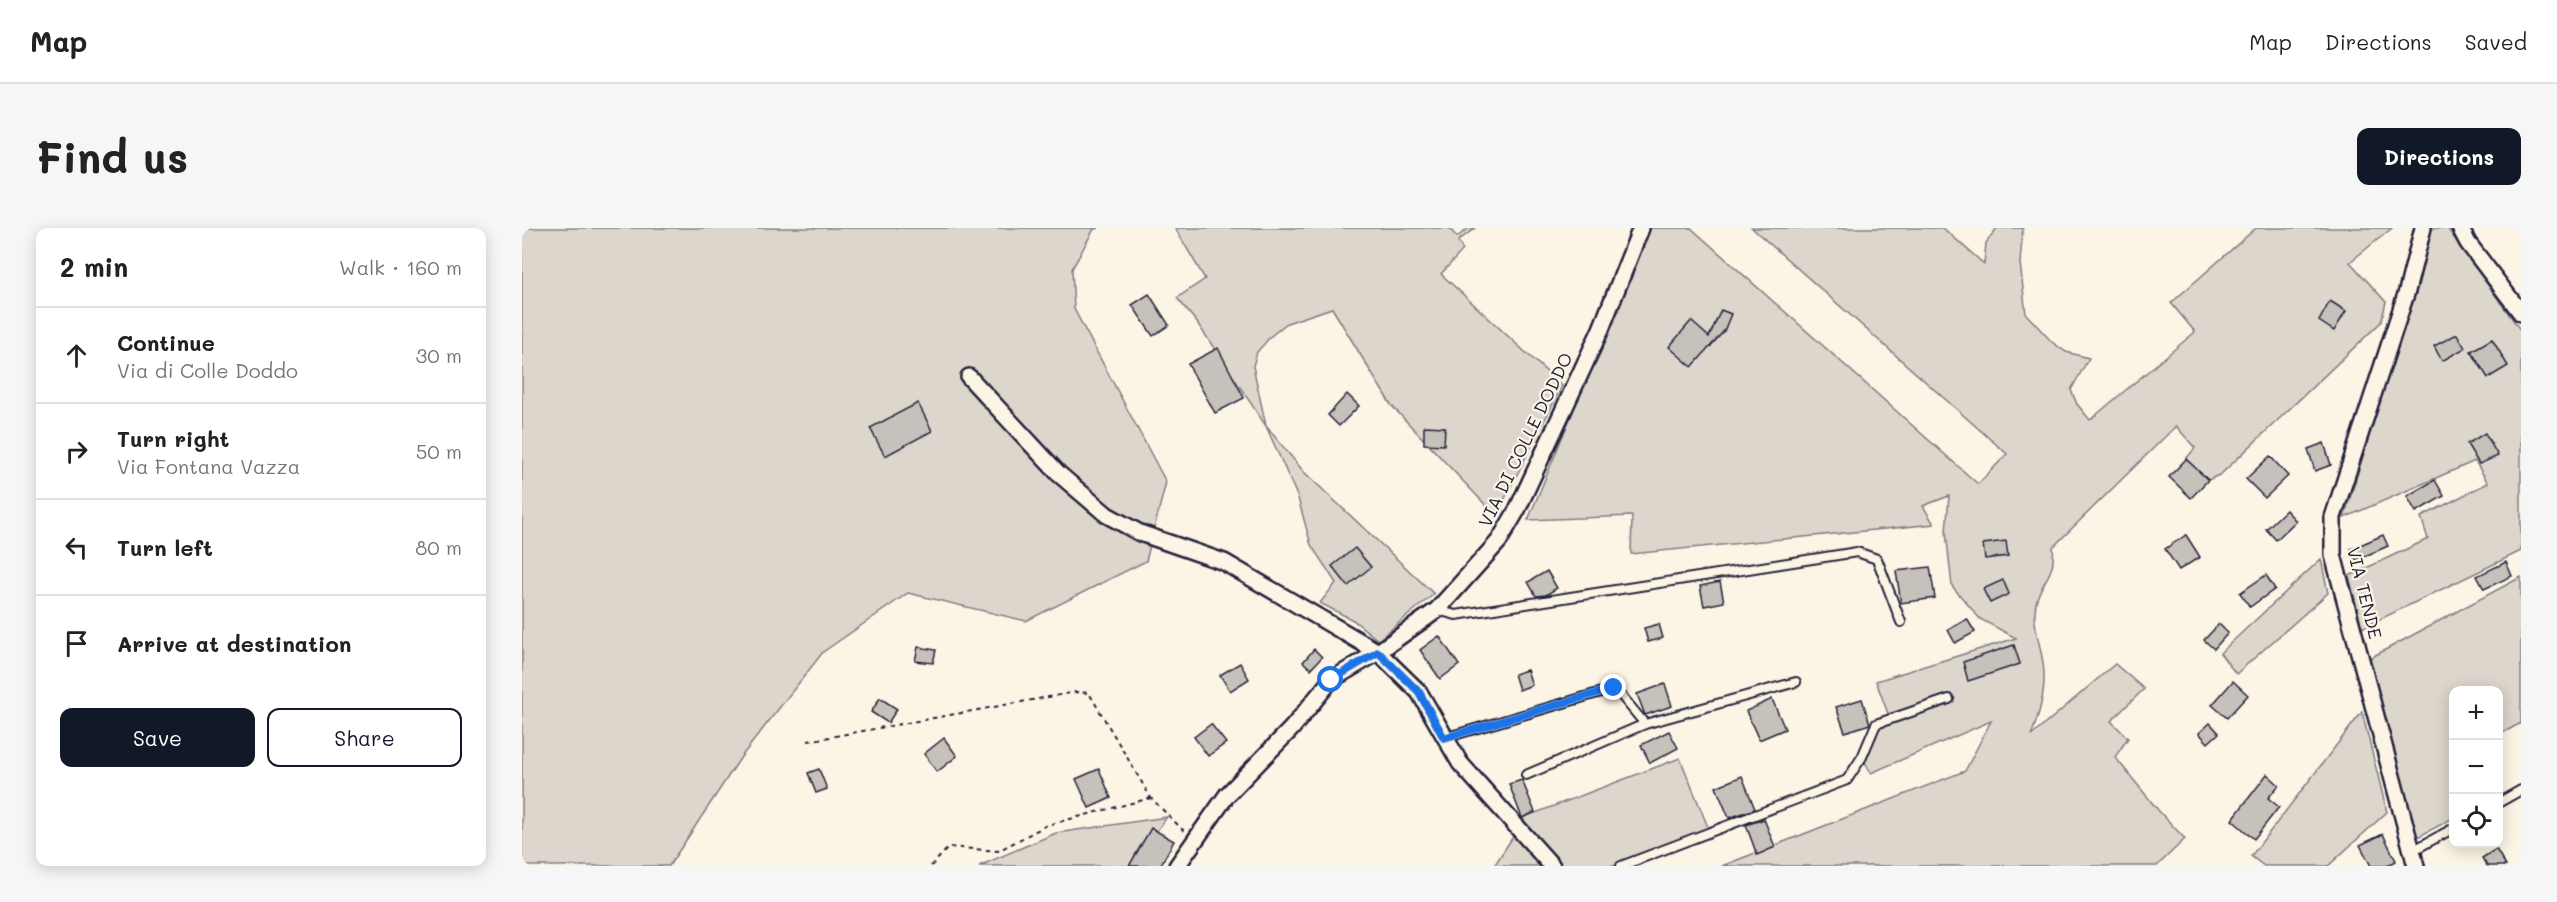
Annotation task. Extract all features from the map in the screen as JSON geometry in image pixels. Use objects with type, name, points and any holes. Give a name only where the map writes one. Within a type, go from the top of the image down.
[{"type":"street","name":"VIA DI COLLE DODDO","points":[[1177,866],[1227,795],[1292,728],[1331,680],[1378,652],[1437,610],[1499,541],[1517,510],[1601,328],[1641,228]]},
{"type":"street","name":"VIA TENDE","points":[[2414,859],[2332,555],[2331,538],[2333,517],[2407,291],[2423,228]]},
{"type":"street","points":[[2460,228],[2468,243],[2521,313]]},
{"type":"street","points":[[969,377],[1059,474],[1107,515],[1140,533],[1224,562],[1378,652],[1419,692],[1460,763],[1552,866]]},
{"type":"lane","points":[[1437,610],[1456,615],[1857,552],[1877,559],[1900,622]]},
{"type":"lane","points":[[1526,775],[1645,724],[1796,682]]},
{"type":"lane","points":[[1444,738],[1614,688],[1645,724]]},
{"type":"lane","points":[[1622,866],[1847,780],[1862,757],[1876,724],[1949,699]]},
{"type":"lane","points":[[2503,801],[2521,790]]},
{"type":"lane","points":[[2414,859],[2449,832]]},
{"type":"path","points":[[807,741],[1076,692],[1084,693],[1093,698],[1151,798],[1194,842]]},
{"type":"path","points":[[931,866],[949,847],[998,851],[1047,825],[1151,798]]},
{"type":"shaded area","points":[[522,228],[1099,228],[1094,229],[1072,269],[1074,309],[1166,482],[1146,561],[1026,621],[908,593],[823,652],[741,757],[669,866],[522,866]]},
{"type":"shaded area","points":[[1175,228],[1449,228],[1457,237],[1469,228],[1475,228],[1458,241],[1463,250],[1441,274],[1562,386],[1496,516],[1391,405],[1332,308],[1287,323],[1257,352],[1253,366],[1266,426],[1198,324],[1177,298],[1205,279]]},
{"type":"shaded area","points":[[1649,228],[1691,228],[1978,484],[2007,454],[1752,228],[1943,228],[1984,264],[1986,243],[1997,228],[2023,228],[2020,263],[2026,314],[2052,342],[2066,352],[2089,358],[2071,390],[2077,404],[2090,420],[2195,332],[2171,303],[2256,228],[2392,228],[2350,262],[2386,302],[2381,322],[2221,474],[2208,480],[2186,459],[2195,448],[2176,426],[2053,547],[2052,565],[2038,595],[2035,611],[2044,681],[2040,709],[2031,736],[2115,664],[2144,689],[2111,721],[2128,738],[2115,757],[2185,839],[2157,866],[1722,866],[1965,771],[1991,721],[1871,773],[1862,757],[1876,724],[1890,719],[1876,681],[2016,638],[1980,619],[1952,586],[1946,532],[1949,496],[1923,506],[1934,524],[1631,554],[1632,516],[1528,520]]},
{"type":"shaded area","points":[[2431,228],[2447,228],[2521,331],[2521,551],[2362,628],[2349,576],[2428,539],[2421,517],[2488,483],[2475,461],[2344,518]]},
{"type":"shaded area","points":[[1266,426],[1304,472],[1434,594],[1378,640],[1353,620],[1320,603],[1336,583],[1311,545],[1298,498]]},
{"type":"shaded area","points":[[2321,559],[2328,593],[2236,674],[2220,653]]},
{"type":"shaded area","points":[[2521,577],[2521,723],[2503,733],[2503,686],[2449,686],[2449,820],[2416,838],[2370,658]]},
{"type":"shaded area","points":[[2362,712],[2387,812],[2328,866],[2264,866],[2251,856]]},
{"type":"shaded area","points":[[1680,758],[1710,832],[1621,866],[1558,866],[1522,818]]},
{"type":"shaded area","points":[[1167,817],[1131,866],[979,866],[1056,833]]},
{"type":"shaded area","points":[[1514,835],[1539,866],[1494,866]]},
{"type":"building","points":[[1149,294],[1169,325],[1153,336],[1132,305]]},
{"type":"building","points":[[2330,301],[2346,311],[2334,331],[2319,321]]},
{"type":"building","points":[[1721,310],[1731,314],[1724,331],[1692,367],[1669,347],[1691,321],[1709,337]]},
{"type":"building","points":[[2457,334],[2465,348],[2442,361],[2434,346]]},
{"type":"building","points":[[2492,339],[2508,366],[2488,378],[2471,351]]},
{"type":"building","points":[[1218,348],[1244,398],[1215,413],[1188,364]]},
{"type":"building","points":[[1347,394],[1359,406],[1339,426],[1328,415]]},
{"type":"building","points":[[918,403],[932,431],[885,456],[870,428]]},
{"type":"building","points":[[1424,426],[1445,427],[1444,445],[1424,444]]},
{"type":"building","points":[[2485,433],[2498,456],[2479,464],[2467,444]]},
{"type":"building","points":[[2324,443],[2331,465],[2315,471],[2308,449]]},
{"type":"building","points":[[2270,456],[2288,476],[2265,498],[2246,479]]},
{"type":"building","points":[[2186,459],[2208,480],[2191,498],[2169,477]]},
{"type":"building","points":[[2435,480],[2444,496],[2416,512],[2407,496]]},
{"type":"building","points":[[2286,510],[2296,521],[2276,540],[2266,529]]},
{"type":"building","points":[[2186,535],[2200,557],[2179,570],[2165,549]]},
{"type":"building","points":[[2383,535],[2388,546],[2356,560],[2351,549]]},
{"type":"building","points":[[2006,541],[2008,556],[1985,559],[1983,544]]},
{"type":"building","points":[[1355,548],[1371,567],[1348,586],[1332,566]]},
{"type":"building","points":[[2506,562],[2512,576],[2484,589],[2477,576]]},
{"type":"building","points":[[1930,567],[1935,598],[1901,603],[1896,571]]},
{"type":"building","points":[[1547,571],[1557,588],[1546,595],[1536,596],[1528,582]]},
{"type":"building","points":[[2266,575],[2275,589],[2250,607],[2240,593]]},
{"type":"building","points":[[2003,580],[2009,594],[1990,603],[1983,589]]},
{"type":"building","points":[[1720,582],[1724,602],[1704,606],[1700,586]]},
{"type":"building","points":[[1967,619],[1975,632],[1955,643],[1948,630]]},
{"type":"building","points":[[1659,624],[1663,638],[1648,642],[1644,628]]},
{"type":"building","points":[[2219,624],[2228,633],[2214,649],[2204,640]]},
{"type":"building","points":[[1439,636],[1459,665],[1440,679],[1420,650]]},
{"type":"building","points":[[2014,645],[2020,664],[1968,681],[1963,662]]},
{"type":"building","points":[[918,647],[936,650],[933,663],[915,661]]},
{"type":"building","points":[[1314,649],[1322,657],[1311,669],[1303,662]]},
{"type":"building","points":[[1240,663],[1249,679],[1230,691],[1220,675]]},
{"type":"building","points":[[1527,670],[1532,685],[1519,690],[1514,674]]},
{"type":"building","points":[[2233,681],[2248,695],[2227,718],[2212,705]]},
{"type":"building","points":[[1665,684],[1672,706],[1645,715],[1637,694]]},
{"type":"building","points":[[880,698],[897,709],[888,723],[871,712]]},
{"type":"building","points":[[1772,699],[1785,729],[1759,740],[1746,711]]},
{"type":"building","points":[[1862,699],[1870,724],[1845,732],[1836,707]]},
{"type":"building","points":[[2210,723],[2219,733],[2208,743],[2199,733]]},
{"type":"building","points":[[1211,724],[1226,743],[1208,756],[1194,737]]},
{"type":"building","points":[[1669,731],[1678,748],[1650,763],[1641,745]]},
{"type":"building","points":[[944,738],[957,756],[937,772],[924,754]]},
{"type":"building","points":[[819,769],[827,789],[816,793],[808,773]]},
{"type":"building","points":[[1099,769],[1111,798],[1089,808],[1076,779]]},
{"type":"building","points":[[2267,774],[2279,785],[2268,798],[2279,807],[2254,839],[2232,820]]},
{"type":"building","points":[[1742,776],[1755,809],[1729,818],[1716,787]]},
{"type":"building","points":[[1522,780],[1535,812],[1522,818],[1509,784]]},
{"type":"building","points":[[1764,819],[1775,847],[1757,855],[1746,825]]},
{"type":"building","points":[[1151,828],[1174,841],[1160,866],[1129,866]]},
{"type":"building","points":[[2383,834],[2396,861],[2387,866],[2371,866],[2360,845]]},
{"type":"building","points":[[2496,849],[2506,866],[2487,866],[2482,858]]},
{"type":"route","points":[[1331,680],[1378,652],[1419,692],[1444,738],[1614,688]]}]
